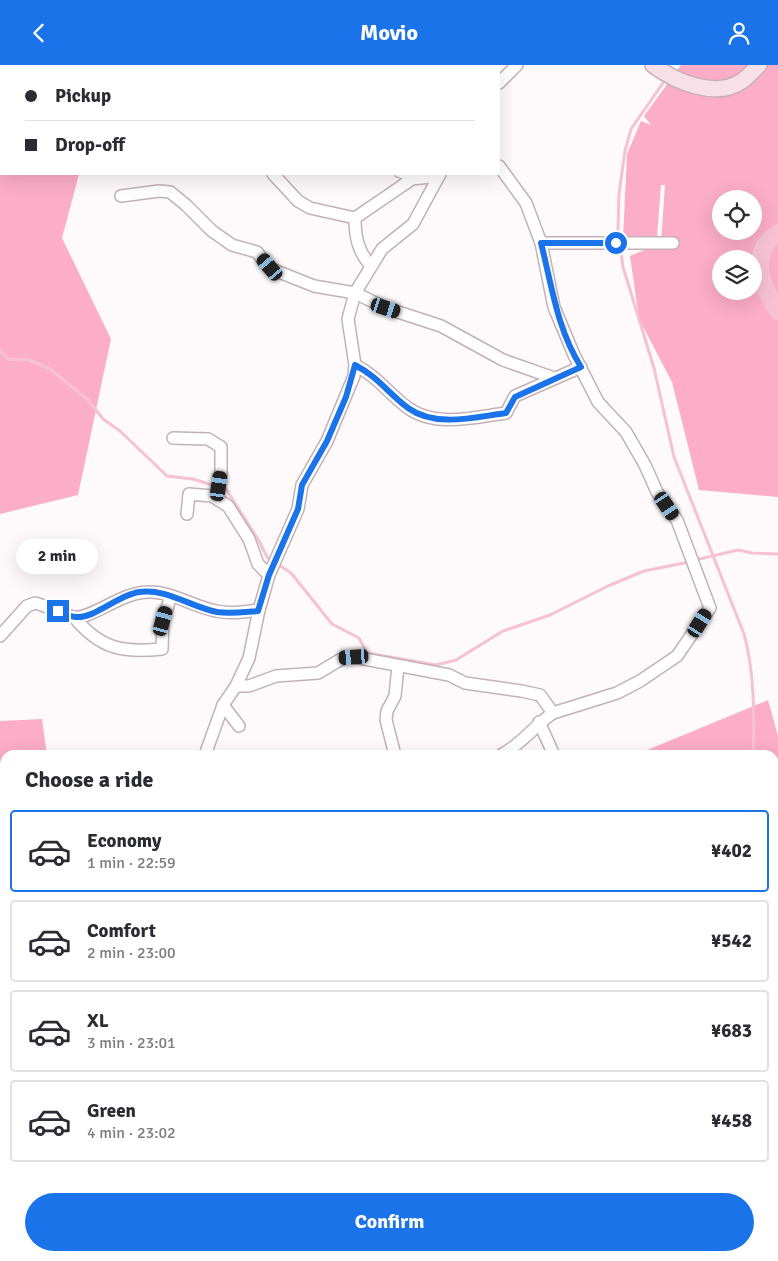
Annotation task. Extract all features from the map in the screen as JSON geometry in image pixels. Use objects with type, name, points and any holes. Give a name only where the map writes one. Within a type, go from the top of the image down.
[{"type":"street","points":[[500,82],[517,65]]},
{"type":"street","points":[[653,65],[689,83],[712,90],[741,82],[759,65]]},
{"type":"street","points":[[500,167],[526,203],[541,243],[554,307],[574,355],[598,402],[626,433],[646,465],[657,491],[677,520],[710,608],[677,657],[640,681],[617,693],[553,713],[539,722],[510,750]]},
{"type":"street","points":[[274,175],[298,201],[310,208],[355,218],[412,179],[440,175]]},
{"type":"street","points":[[208,750],[222,705],[236,686],[249,658],[258,611],[269,575],[298,509],[302,485],[327,441],[346,397],[355,365],[348,319],[355,293],[370,265],[382,249],[412,224],[440,175]]},
{"type":"street","points":[[121,196],[160,191],[170,192],[212,231],[232,245],[256,252],[270,267],[314,286],[355,293],[386,308],[441,326],[503,360],[554,378]]},
{"type":"street","points":[[355,218],[356,242],[361,255],[370,265]]},
{"type":"street","points":[[541,243],[673,243]]},
{"type":"street","points":[[355,365],[372,374],[410,409],[430,418],[455,420],[506,413],[515,397],[581,367]]},
{"type":"street","points":[[173,438],[208,439],[221,447],[221,474],[217,499]]},
{"type":"street","points":[[187,514],[189,494],[212,496],[228,506],[249,539],[258,564],[269,575]]},
{"type":"street","points":[[0,636],[27,606],[35,603],[74,617],[83,617],[120,597],[139,592],[152,592],[170,596],[215,611],[228,613],[258,611]]},
{"type":"street","points":[[74,617],[93,637],[111,646],[132,652],[162,649],[163,621],[170,596]]},
{"type":"street","points":[[236,686],[249,686],[276,675],[318,673],[343,658],[354,657],[449,675],[465,683],[540,695],[553,713]]},
{"type":"street","points":[[394,750],[386,720],[387,711],[395,696],[398,666]]},
{"type":"street","points":[[222,705],[239,727]]},
{"type":"street","points":[[539,722],[552,750]]},
{"type":"lane","points":[[401,175],[412,179]]},
{"type":"shaded area","points":[[681,65],[778,65],[778,497],[699,490],[672,382],[639,319],[630,256],[661,243],[665,185],[661,185],[657,237],[623,239],[627,154],[641,121],[651,125],[644,116]]},
{"type":"shaded area","points":[[0,175],[79,175],[62,238],[111,339],[78,495],[0,514]]},
{"type":"shaded area","points":[[768,700],[778,736],[778,750],[647,750]]},
{"type":"shaded area","points":[[42,719],[46,750],[0,750],[0,721]]},
{"type":"waterway","points":[[663,83],[631,129],[625,151],[619,194],[618,229],[623,267],[654,368],[674,457],[744,634],[750,663],[753,694],[753,750]]},
{"type":"waterway","points":[[778,233],[765,245],[760,264],[762,281],[778,311]]},
{"type":"waterway","points":[[0,351],[8,359],[29,360],[50,369],[88,400],[103,419],[120,431],[167,476],[193,479],[215,486]]},
{"type":"waterway","points":[[226,489],[267,557],[291,573],[332,624],[359,638],[367,653],[436,665],[456,660],[503,631],[550,615],[608,586],[644,571],[689,562]]},
{"type":"waterway","points":[[695,560],[738,550],[752,553],[778,554]]},
{"type":"route","points":[[58,611],[74,617],[83,617],[120,597],[139,592],[152,592],[161,593],[215,611],[228,613],[258,611],[269,575],[298,509],[302,485],[327,441],[354,376],[355,365],[372,374],[410,409],[430,418],[455,420],[506,413],[515,397],[581,367],[554,307],[541,243],[616,243]]}]
